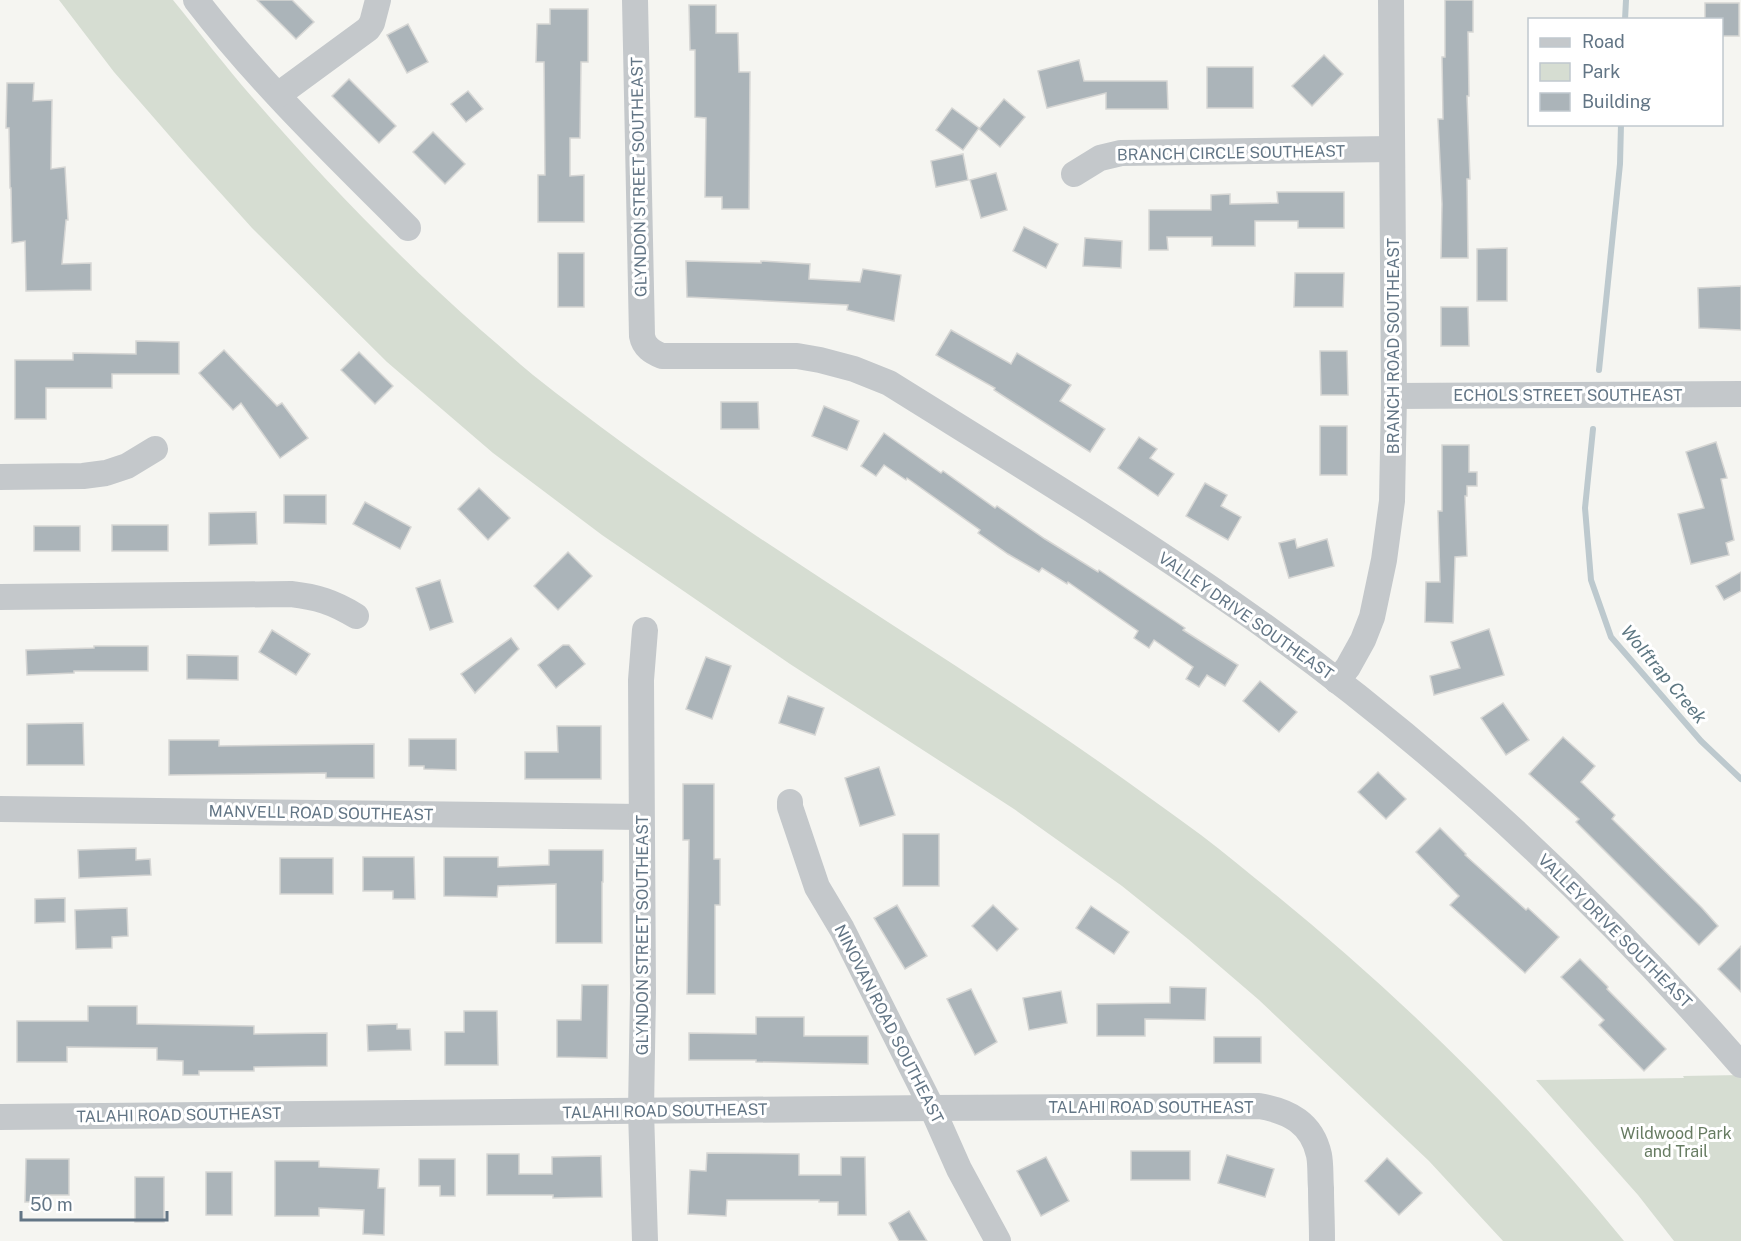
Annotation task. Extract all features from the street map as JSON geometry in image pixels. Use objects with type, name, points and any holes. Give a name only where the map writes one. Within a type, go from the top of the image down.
[{"type":"street","points":[[196,0],[298,118],[408,228]]},
{"type":"street","points":[[278,95],[368,29],[372,23],[378,0]]},
{"type":"street","name":"GLYNDON STREET SOUTHEAST","points":[[635,0],[642,336],[643,342],[651,352]]},
{"type":"street","name":"BRANCH ROAD SOUTHEAST","points":[[1337,681],[1363,640],[1372,617],[1384,560],[1392,501],[1394,396],[1390,0]]},
{"type":"street","name":"BRANCH CIRCLE SOUTHEAST","points":[[1074,174],[1100,158],[1121,153],[1392,149]]},
{"type":"street","name":"VALLEY DRIVE SOUTHEAST","points":[[651,352],[662,356],[797,356],[854,369],[889,383],[1152,549],[1246,613],[1337,681],[1456,778],[1540,854],[1626,939],[1741,1065]]},
{"type":"street","name":"ECHOLS STREET SOUTHEAST","points":[[1394,396],[1741,394]]},
{"type":"street","points":[[0,477],[83,476],[106,473],[127,466],[155,449]]},
{"type":"street","points":[[0,597],[291,594],[314,596],[336,604],[356,616]]},
{"type":"street","name":"GLYNDON STREET SOUTHEAST","points":[[645,630],[640,681],[643,993],[641,1111],[645,1241]]},
{"type":"street","name":"NINOVAN ROAD SOUTHEAST","points":[[790,802],[818,887],[842,930],[998,1241]]},
{"type":"street","name":"MANVELL ROAD SOUTHEAST","points":[[0,809],[641,817]]},
{"type":"street","name":"TALAHI ROAD SOUTHEAST","points":[[0,1117],[1259,1106],[1312,1121],[1314,1140],[1320,1156],[1322,1239]]},
{"type":"green space","points":[[59,0],[173,0],[252,97],[335,189],[422,276],[527,370],[593,421],[717,509],[1056,732],[1220,850],[1369,975],[1459,1059],[1544,1148],[1624,1241],[1503,1241],[1429,1161],[1259,1000],[1122,886],[1014,809],[790,664],[602,535],[493,453],[387,362],[252,228],[114,72]]},
{"type":"green space","name":"Wildwood Park and Trail","points":[[1741,1075],[1741,1241],[1674,1241],[1638,1195],[1536,1080],[1684,1078],[1683,1076]]},
{"type":"building","points":[[257,0],[292,0],[314,22],[296,39]]},
{"type":"building","points":[[1445,0],[1473,0],[1473,32],[1468,32],[1469,96],[1467,96],[1470,179],[1467,179],[1468,258],[1441,258],[1442,204],[1438,119],[1443,119],[1442,57],[1445,57]]},
{"type":"building","points":[[1705,3],[1739,3],[1739,36],[1723,36],[1723,18],[1705,18]]},
{"type":"building","points":[[689,5],[716,5],[716,33],[738,33],[739,72],[750,72],[749,209],[722,209],[722,197],[705,197],[706,118],[695,117],[695,50],[690,50]]},
{"type":"building","points":[[550,9],[588,9],[588,62],[581,62],[580,138],[570,138],[570,176],[584,175],[584,222],[538,222],[538,175],[545,175],[544,62],[536,62],[537,24],[550,24]]},
{"type":"building","points":[[408,24],[428,62],[407,73],[387,35]]},
{"type":"building","points":[[1324,55],[1343,74],[1312,106],[1292,86]]},
{"type":"building","points":[[1079,60],[1084,81],[1167,81],[1168,109],[1106,109],[1106,93],[1047,108],[1038,71]]},
{"type":"building","points":[[1207,67],[1253,67],[1253,108],[1207,108]]},
{"type":"building","points":[[349,79],[396,126],[379,143],[332,96]]},
{"type":"building","points":[[7,83],[34,83],[33,101],[52,100],[51,169],[65,167],[68,220],[66,220],[62,264],[91,263],[91,290],[26,291],[25,241],[12,243],[9,128],[6,128]]},
{"type":"building","points":[[468,91],[483,109],[466,122],[451,104]]},
{"type":"building","points":[[1004,99],[1025,117],[1000,147],[979,129]]},
{"type":"building","points":[[952,108],[979,128],[963,150],[936,130]]},
{"type":"building","points":[[433,132],[465,164],[445,184],[413,152]]},
{"type":"building","points":[[963,154],[968,180],[936,187],[931,161]]},
{"type":"building","points":[[996,173],[1007,210],[981,218],[970,180]]},
{"type":"building","points":[[1277,192],[1344,192],[1344,228],[1298,228],[1298,221],[1255,221],[1255,246],[1212,246],[1212,237],[1167,237],[1168,250],[1149,250],[1149,210],[1211,210],[1211,195],[1230,194],[1230,204],[1278,203]]},
{"type":"building","points":[[1024,227],[1058,244],[1046,268],[1013,251]]},
{"type":"building","points":[[1085,238],[1122,241],[1121,268],[1083,266]]},
{"type":"building","points":[[1507,248],[1507,301],[1477,301],[1477,249]]},
{"type":"building","points":[[558,253],[584,253],[584,307],[558,307]]},
{"type":"building","points":[[686,261],[761,263],[761,261],[810,264],[809,279],[860,282],[863,269],[901,275],[894,321],[847,310],[848,305],[687,297]]},
{"type":"building","points":[[1295,273],[1344,273],[1343,307],[1294,307]]},
{"type":"building","points":[[1741,286],[1741,330],[1699,328],[1698,288]]},
{"type":"building","points":[[1441,307],[1468,307],[1469,346],[1441,346]]},
{"type":"building","points":[[951,330],[1011,364],[1017,353],[1071,385],[1060,401],[1105,429],[1090,452],[994,390],[995,388],[936,355]]},
{"type":"building","points":[[136,341],[179,342],[179,374],[112,374],[112,388],[46,388],[46,419],[15,419],[15,360],[73,360],[73,353],[136,354]]},
{"type":"building","points":[[224,350],[277,406],[282,403],[308,438],[280,458],[241,403],[233,410],[199,373]]},
{"type":"building","points":[[1320,351],[1347,351],[1348,395],[1321,395]]},
{"type":"building","points":[[359,352],[393,386],[375,404],[341,370]]},
{"type":"building","points":[[721,402],[758,402],[759,429],[721,429]]},
{"type":"building","points":[[824,406],[859,421],[847,450],[812,436]]},
{"type":"building","points":[[1320,426],[1347,426],[1347,475],[1320,475]]},
{"type":"building","points":[[884,433],[995,508],[997,506],[1045,539],[1098,572],[1099,570],[1185,628],[1183,630],[1238,665],[1225,686],[1207,675],[1199,687],[1186,679],[1193,667],[1154,640],[1149,648],[1134,638],[1138,631],[1068,582],[1067,584],[1042,568],[1039,572],[1008,554],[978,533],[980,530],[907,478],[906,480],[884,465],[876,476],[861,466]]},
{"type":"building","points":[[1139,437],[1157,449],[1150,458],[1174,474],[1158,496],[1118,468]]},
{"type":"building","points":[[1716,442],[1727,478],[1721,479],[1734,540],[1726,543],[1729,555],[1691,564],[1678,514],[1704,508],[1686,452]]},
{"type":"building","points":[[1442,445],[1469,445],[1469,472],[1477,472],[1477,486],[1467,486],[1467,496],[1465,496],[1467,556],[1455,557],[1453,623],[1425,622],[1426,582],[1440,582],[1438,511],[1442,511]]},
{"type":"building","points":[[1205,483],[1227,495],[1221,506],[1241,517],[1228,540],[1186,516]]},
{"type":"building","points":[[479,488],[510,518],[488,540],[458,509]]},
{"type":"building","points":[[284,495],[326,495],[326,524],[284,523]]},
{"type":"building","points":[[365,502],[411,527],[400,549],[353,524]]},
{"type":"building","points":[[256,512],[257,544],[209,545],[209,513]]},
{"type":"building","points":[[112,525],[168,525],[168,551],[112,551]]},
{"type":"building","points":[[34,526],[80,526],[80,551],[34,551]]},
{"type":"building","points":[[1295,539],[1297,548],[1327,539],[1334,566],[1289,578],[1279,543]]},
{"type":"building","points":[[568,552],[592,576],[558,610],[534,586]]},
{"type":"building","points":[[1741,572],[1741,591],[1724,600],[1716,586]]},
{"type":"building","points":[[440,580],[453,622],[430,630],[416,588]]},
{"type":"building","points":[[1489,629],[1504,675],[1434,695],[1430,676],[1460,668],[1451,642]]},
{"type":"building","points":[[272,630],[310,654],[296,675],[259,652]]},
{"type":"building","points":[[511,638],[519,649],[475,693],[461,674]]},
{"type":"building","points":[[563,645],[569,645],[585,664],[556,688],[538,665]]},
{"type":"building","points":[[94,646],[148,646],[148,671],[74,671],[74,673],[27,675],[26,650],[94,648]]},
{"type":"building","points":[[187,655],[238,656],[238,680],[187,679]]},
{"type":"building","points":[[706,657],[731,666],[712,719],[686,709]]},
{"type":"building","points":[[1260,681],[1297,712],[1279,732],[1243,701]]},
{"type":"building","points":[[788,696],[824,708],[815,735],[779,723]]},
{"type":"building","points":[[1503,703],[1529,740],[1506,755],[1481,718]]},
{"type":"building","points":[[83,723],[84,765],[27,765],[27,724]]},
{"type":"building","points":[[557,726],[601,726],[601,779],[525,779],[525,752],[558,752]]},
{"type":"building","points":[[1563,737],[1595,766],[1581,782],[1615,815],[1612,819],[1718,926],[1699,945],[1576,822],[1579,819],[1529,774]]},
{"type":"building","points":[[409,739],[456,739],[456,770],[409,766]]},
{"type":"building","points":[[169,740],[219,740],[219,746],[374,744],[374,778],[326,778],[326,773],[169,775]]},
{"type":"building","points":[[879,767],[895,815],[860,826],[845,778]]},
{"type":"building","points":[[1378,772],[1406,799],[1386,819],[1358,792]]},
{"type":"building","points":[[683,784],[714,784],[714,859],[720,859],[720,905],[715,905],[715,994],[687,994],[689,840],[683,840]]},
{"type":"building","points":[[1440,828],[1465,855],[1559,937],[1525,973],[1450,905],[1459,896],[1416,852]]},
{"type":"building","points":[[903,834],[939,834],[939,886],[903,886]]},
{"type":"building","points":[[136,848],[136,860],[150,859],[151,875],[79,878],[78,850]]},
{"type":"building","points":[[549,850],[603,850],[602,943],[556,943],[556,884],[498,886],[497,897],[444,896],[444,857],[498,857],[498,867],[549,865]]},
{"type":"building","points":[[363,857],[414,857],[415,899],[393,899],[393,891],[363,891]]},
{"type":"building","points":[[280,858],[333,858],[333,894],[280,894]]},
{"type":"building","points":[[65,898],[65,922],[35,923],[35,899]]},
{"type":"building","points":[[897,905],[927,956],[905,969],[874,918]]},
{"type":"building","points":[[993,905],[1018,929],[997,951],[972,926]]},
{"type":"building","points":[[1091,906],[1129,932],[1114,954],[1076,928]]},
{"type":"building","points":[[127,908],[128,936],[112,937],[112,948],[76,949],[75,910]]},
{"type":"building","points":[[1741,946],[1741,992],[1718,969]]},
{"type":"building","points":[[1580,959],[1666,1049],[1644,1071],[1599,1025],[1604,1020],[1561,977]]},
{"type":"building","points":[[582,985],[608,985],[607,1058],[557,1057],[557,1020],[581,1020]]},
{"type":"building","points":[[1170,987],[1206,988],[1205,1020],[1145,1019],[1145,1036],[1097,1036],[1097,1004],[1170,1003]]},
{"type":"building","points":[[971,989],[997,1042],[975,1055],[947,999]]},
{"type":"building","points":[[1061,991],[1067,1023],[1029,1030],[1023,998]]},
{"type":"building","points":[[88,1006],[137,1006],[137,1024],[254,1026],[254,1034],[327,1033],[327,1066],[254,1067],[254,1071],[199,1071],[199,1075],[183,1075],[183,1061],[157,1060],[157,1048],[67,1047],[67,1062],[17,1062],[17,1021],[88,1021]]},
{"type":"building","points":[[464,1011],[497,1011],[498,1065],[445,1065],[445,1032],[464,1032]]},
{"type":"building","points":[[756,1017],[804,1017],[804,1036],[868,1036],[868,1064],[689,1060],[689,1033],[756,1034]]},
{"type":"building","points":[[397,1024],[397,1029],[410,1029],[411,1050],[368,1051],[367,1025]]},
{"type":"building","points":[[1214,1037],[1261,1037],[1261,1063],[1214,1063]]},
{"type":"building","points":[[1131,1151],[1190,1151],[1190,1180],[1131,1180]]},
{"type":"building","points":[[707,1153],[799,1154],[799,1175],[841,1175],[841,1157],[865,1157],[866,1215],[838,1215],[838,1202],[819,1202],[819,1200],[727,1200],[726,1216],[688,1214],[690,1170],[706,1171]]},
{"type":"building","points":[[487,1154],[519,1154],[519,1174],[552,1174],[552,1157],[601,1156],[602,1197],[553,1198],[553,1195],[487,1195]]},
{"type":"building","points":[[1227,1155],[1274,1169],[1265,1197],[1218,1183]]},
{"type":"building","points":[[1046,1157],[1069,1201],[1041,1216],[1017,1171]]},
{"type":"building","points":[[1387,1158],[1422,1193],[1399,1215],[1365,1181]]},
{"type":"building","points":[[26,1159],[69,1159],[69,1195],[46,1195],[46,1202],[25,1202]]},
{"type":"building","points":[[419,1159],[455,1159],[455,1196],[440,1196],[440,1186],[419,1186]]},
{"type":"building","points":[[275,1161],[319,1161],[319,1167],[379,1169],[378,1188],[385,1188],[384,1235],[363,1234],[364,1210],[319,1208],[319,1216],[275,1216]]},
{"type":"building","points":[[206,1172],[232,1172],[232,1215],[206,1215]]},
{"type":"building","points":[[135,1177],[164,1177],[164,1222],[135,1222]]},
{"type":"building","points":[[909,1211],[927,1241],[899,1241],[889,1223]]},
{"type":"waterway","name":"Wolftrap Creek","points":[[1625,18],[1626,0]]},
{"type":"waterway","name":"Wolftrap Creek","points":[[1599,370],[1620,164],[1621,126]]},
{"type":"waterway","name":"Wolftrap Creek","points":[[1593,429],[1585,508],[1591,580],[1611,637],[1701,741],[1741,779]]}]
